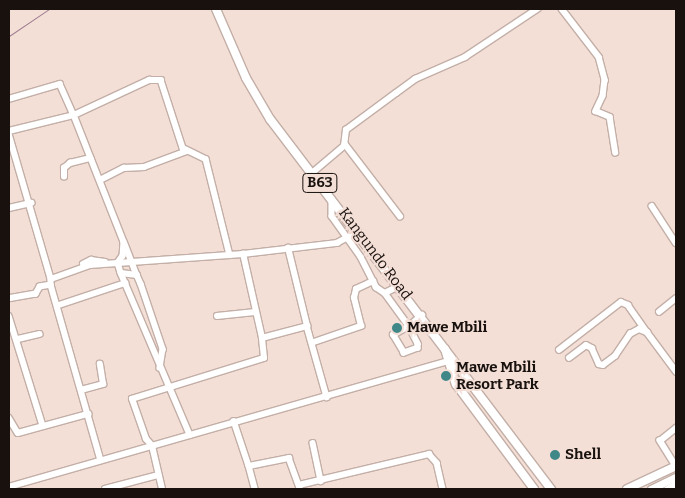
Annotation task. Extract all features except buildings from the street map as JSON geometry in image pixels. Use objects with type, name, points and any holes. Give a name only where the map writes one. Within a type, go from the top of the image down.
[{"type":"highway","name":"Kangundo Road","points":[[216,9],[258,102],[371,248],[551,489]]},
{"type":"highway","name":"Kangundo Road","points":[[444,345],[456,384],[534,489]]},
{"type":"highway","points":[[507,452],[511,444],[516,443]]},
{"type":"highway","points":[[627,489],[676,466]]},
{"type":"main road","points":[[651,489],[676,477]]},
{"type":"main road","points":[[667,489],[676,484]]},
{"type":"street","points":[[400,216],[345,144],[346,130],[414,79],[466,57],[537,9]]},
{"type":"street","points":[[562,9],[599,57],[605,80],[603,96],[596,111],[610,117],[616,153]]},
{"type":"street","points":[[101,460],[9,132],[74,115],[149,80],[161,80],[183,148],[187,151]]},
{"type":"street","points":[[9,99],[60,84],[100,180],[163,349],[160,368]]},
{"type":"street","points":[[312,173],[345,144]]},
{"type":"street","points":[[100,180],[124,168],[144,167],[187,151],[198,153],[206,159],[230,255]]},
{"type":"street","points":[[64,177],[64,168],[70,162],[90,158]]},
{"type":"street","points":[[332,199],[332,216],[361,257],[373,281],[385,293],[409,326],[419,346],[406,354],[393,335],[409,326],[422,316]]},
{"type":"street","points":[[9,208],[30,203]]},
{"type":"street","points":[[652,206],[676,243]]},
{"type":"street","points":[[9,299],[30,295],[79,266],[131,260],[243,254],[348,239],[358,232]]},
{"type":"street","points":[[118,263],[123,256],[124,242]]},
{"type":"street","points":[[288,248],[307,326],[314,342],[327,396]]},
{"type":"street","points":[[361,257],[371,248]]},
{"type":"street","points":[[162,489],[152,446],[146,438],[132,399],[260,360],[265,354],[243,254]]},
{"type":"street","points":[[118,263],[160,368],[190,435]]},
{"type":"street","points":[[121,273],[136,275]]},
{"type":"street","points":[[314,342],[361,326],[354,298],[356,289],[373,281]]},
{"type":"street","points":[[59,305],[125,283]]},
{"type":"street","points":[[385,293],[399,286]]},
{"type":"street","points":[[658,312],[676,298]]},
{"type":"street","points":[[559,350],[621,302],[628,305],[676,371]]},
{"type":"street","points":[[217,316],[255,312]]},
{"type":"street","points":[[9,316],[18,339],[43,426]]},
{"type":"street","points":[[262,338],[307,326]]},
{"type":"street","points":[[569,358],[586,345],[592,348],[599,364],[603,365],[615,356],[630,334],[639,329],[647,332]]},
{"type":"street","points":[[18,339],[39,334]]},
{"type":"street","points":[[9,487],[448,362]]},
{"type":"street","points":[[81,390],[103,384],[100,364]]},
{"type":"street","points":[[9,418],[16,433],[88,414]]},
{"type":"street","points":[[234,422],[255,489]]},
{"type":"street","points":[[676,428],[660,441],[676,466]]},
{"type":"street","points":[[314,443],[321,481]]},
{"type":"street","points":[[249,466],[289,458],[299,487],[429,454],[436,463],[443,488]]},
{"type":"street","points":[[105,489],[158,475]]},
{"type":"waterway","points":[[9,36],[49,9]]},
{"type":"place","name":"Mawe Mbili","points":[[397,328]]},
{"type":"place","name":"Mawe Mbili Resort Park","points":[[446,376]]},
{"type":"place","name":"Shell","points":[[555,455]]}]
